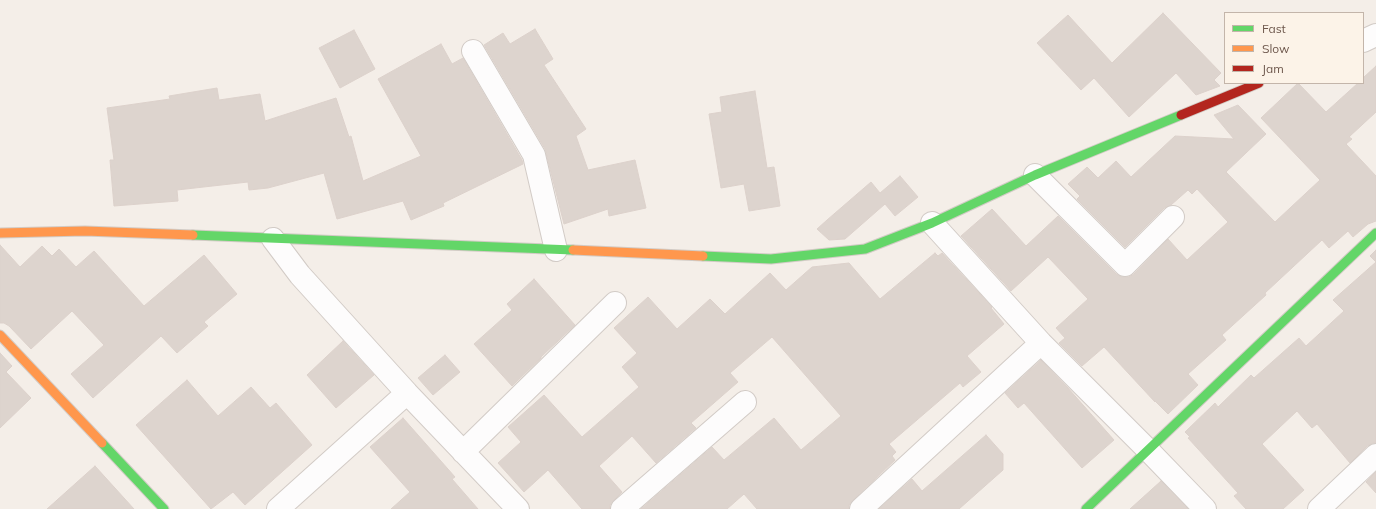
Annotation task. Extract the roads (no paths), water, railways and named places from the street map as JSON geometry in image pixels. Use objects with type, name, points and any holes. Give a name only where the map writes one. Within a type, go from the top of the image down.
[{"type":"street","points":[[1364,40],[1376,35]]},
{"type":"street","points":[[473,51],[534,155],[556,250]]},
{"type":"street","points":[[0,233],[85,231],[771,259],[865,249],[932,222],[1035,175],[1257,84]]},
{"type":"street","points":[[1035,175],[1125,265],[1173,217]]},
{"type":"street","points":[[932,222],[1041,343],[1205,509]]},
{"type":"street","points":[[1086,509],[1376,233]]},
{"type":"street","points":[[273,239],[300,275],[407,393],[518,509]]},
{"type":"street","points":[[464,452],[615,303]]},
{"type":"street","points":[[0,335],[164,509]]},
{"type":"street","points":[[860,509],[1041,343]]},
{"type":"street","points":[[278,509],[407,393]]},
{"type":"street","points":[[622,509],[745,402]]},
{"type":"street","points":[[1319,509],[1376,455]]}]
